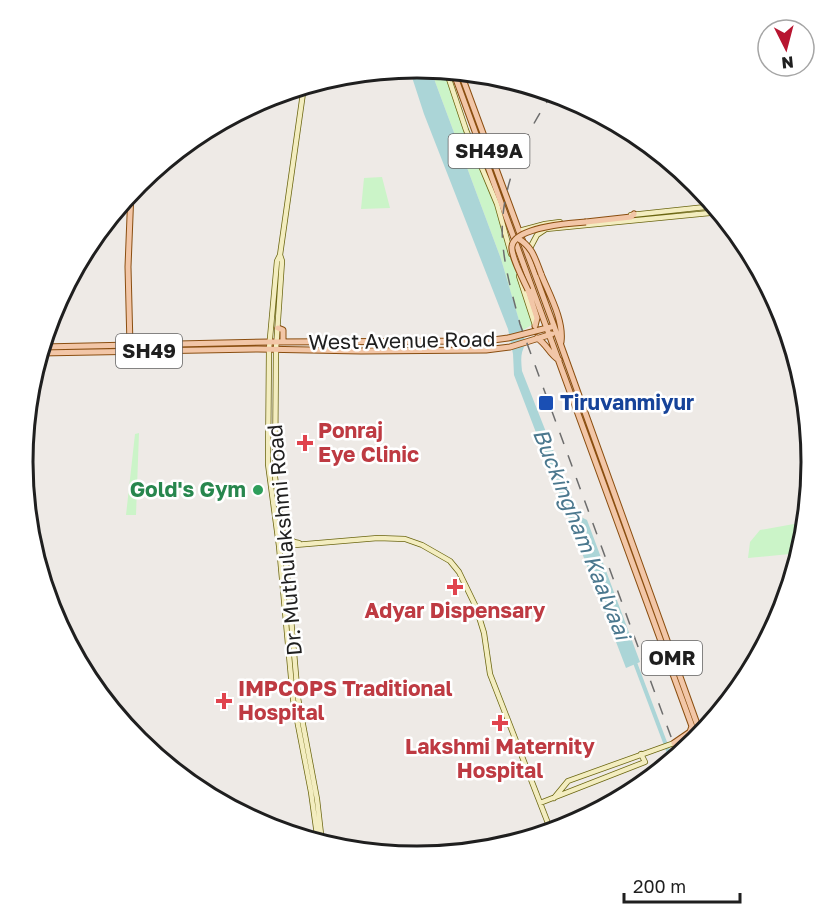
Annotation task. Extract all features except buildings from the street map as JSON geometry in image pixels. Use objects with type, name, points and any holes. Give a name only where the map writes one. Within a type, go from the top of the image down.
[{"type":"main road","points":[[449,79],[466,130],[482,158],[546,325]]},
{"type":"main road","name":"SH49A","points":[[457,80],[480,134]]},
{"type":"main road","name":"SH49A","points":[[463,81],[484,147],[519,231]]},
{"type":"main road","points":[[273,345],[277,261],[280,255],[303,95]]},
{"type":"main road","name":"SH49A","points":[[482,158],[484,147]]},
{"type":"main road","points":[[482,158],[536,328]]},
{"type":"main road","points":[[130,205],[128,267],[130,346]]},
{"type":"main road","points":[[555,332],[519,231],[545,224],[705,207]]},
{"type":"main road","points":[[527,255],[533,241],[546,229],[710,213]]},
{"type":"main road","points":[[536,328],[537,318],[512,250],[513,242],[517,238],[546,227],[631,217],[634,214]]},
{"type":"main road","points":[[529,228],[533,241]]},
{"type":"main road","points":[[517,238],[527,243],[533,252],[559,322],[555,332]]},
{"type":"main road","points":[[273,345],[278,328],[282,261],[280,255]]},
{"type":"main road","points":[[537,318],[555,332]]},
{"type":"main road","name":"West Avenue Road","points":[[284,342],[486,341],[508,339],[546,325]]},
{"type":"main road","points":[[278,328],[283,330],[284,342]]},
{"type":"main road","name":"West Avenue Road","points":[[273,345],[289,349],[486,350],[510,347],[555,332]]},
{"type":"main road","name":"OMR","points":[[555,332],[695,727]]},
{"type":"main road","name":"OMR","points":[[555,332],[559,360],[692,726]]},
{"type":"main road","points":[[536,338],[543,342],[551,355],[559,360]]},
{"type":"main road","name":"SH49","points":[[49,353],[273,345],[284,342]]},
{"type":"main road","name":"SH49","points":[[50,347],[273,345]]},
{"type":"main road","name":"Dr. Muthulakshmi Road","points":[[273,345],[274,459],[283,532],[282,546]]},
{"type":"main road","name":"Dr. Muthulakshmi Road","points":[[273,345],[268,464],[282,546],[298,698],[320,833]]},
{"type":"main road","points":[[283,532],[294,542],[302,544]]},
{"type":"main road","points":[[282,546],[378,538],[405,539],[422,545],[450,561],[459,572],[476,607],[490,674],[548,822]]},
{"type":"main road","points":[[690,732],[692,726]]},
{"type":"main road","points":[[674,743],[690,732]]},
{"type":"main road","points":[[554,798],[568,781],[679,742]]},
{"type":"main road","points":[[540,803],[645,762],[641,754]]},
{"type":"main road","name":"Dr. Muthulakshmi Road","points":[[312,787],[317,832]]},
{"type":"green space","points":[[434,78],[447,79],[503,228],[533,324],[522,331],[501,259]]},
{"type":"green space","points":[[382,177],[390,208],[361,209],[364,178]]},
{"type":"green space","points":[[139,433],[136,515],[126,515],[135,434]]},
{"type":"green space","points":[[796,524],[790,554],[748,558],[750,542],[760,530]]},
{"type":"water","points":[[412,78],[434,78],[501,259],[526,344],[522,353],[522,371],[579,516],[587,520],[640,662],[626,668],[514,375],[508,329],[424,114]]},
{"type":"waterway","name":"Buckingham Kaalvaai","points":[[634,660],[668,751]]},
{"type":"railway","points":[[548,101],[528,135],[514,167],[505,199],[502,229],[507,270],[520,324],[674,746]]},
{"type":"place","name":"Tiruvanmiyur","points":[[546,403]]},
{"type":"place","name":"Ponraj Eye Clinic","points":[[305,443]]},
{"type":"place","name":"Gold's Gym","points":[[258,490]]},
{"type":"place","name":"Adyar Dispensary","points":[[455,587]]},
{"type":"place","name":"IMPCOPS Traditional Hospital","points":[[224,701]]},
{"type":"place","name":"Lakshmi Maternity Hospital","points":[[500,723]]}]
